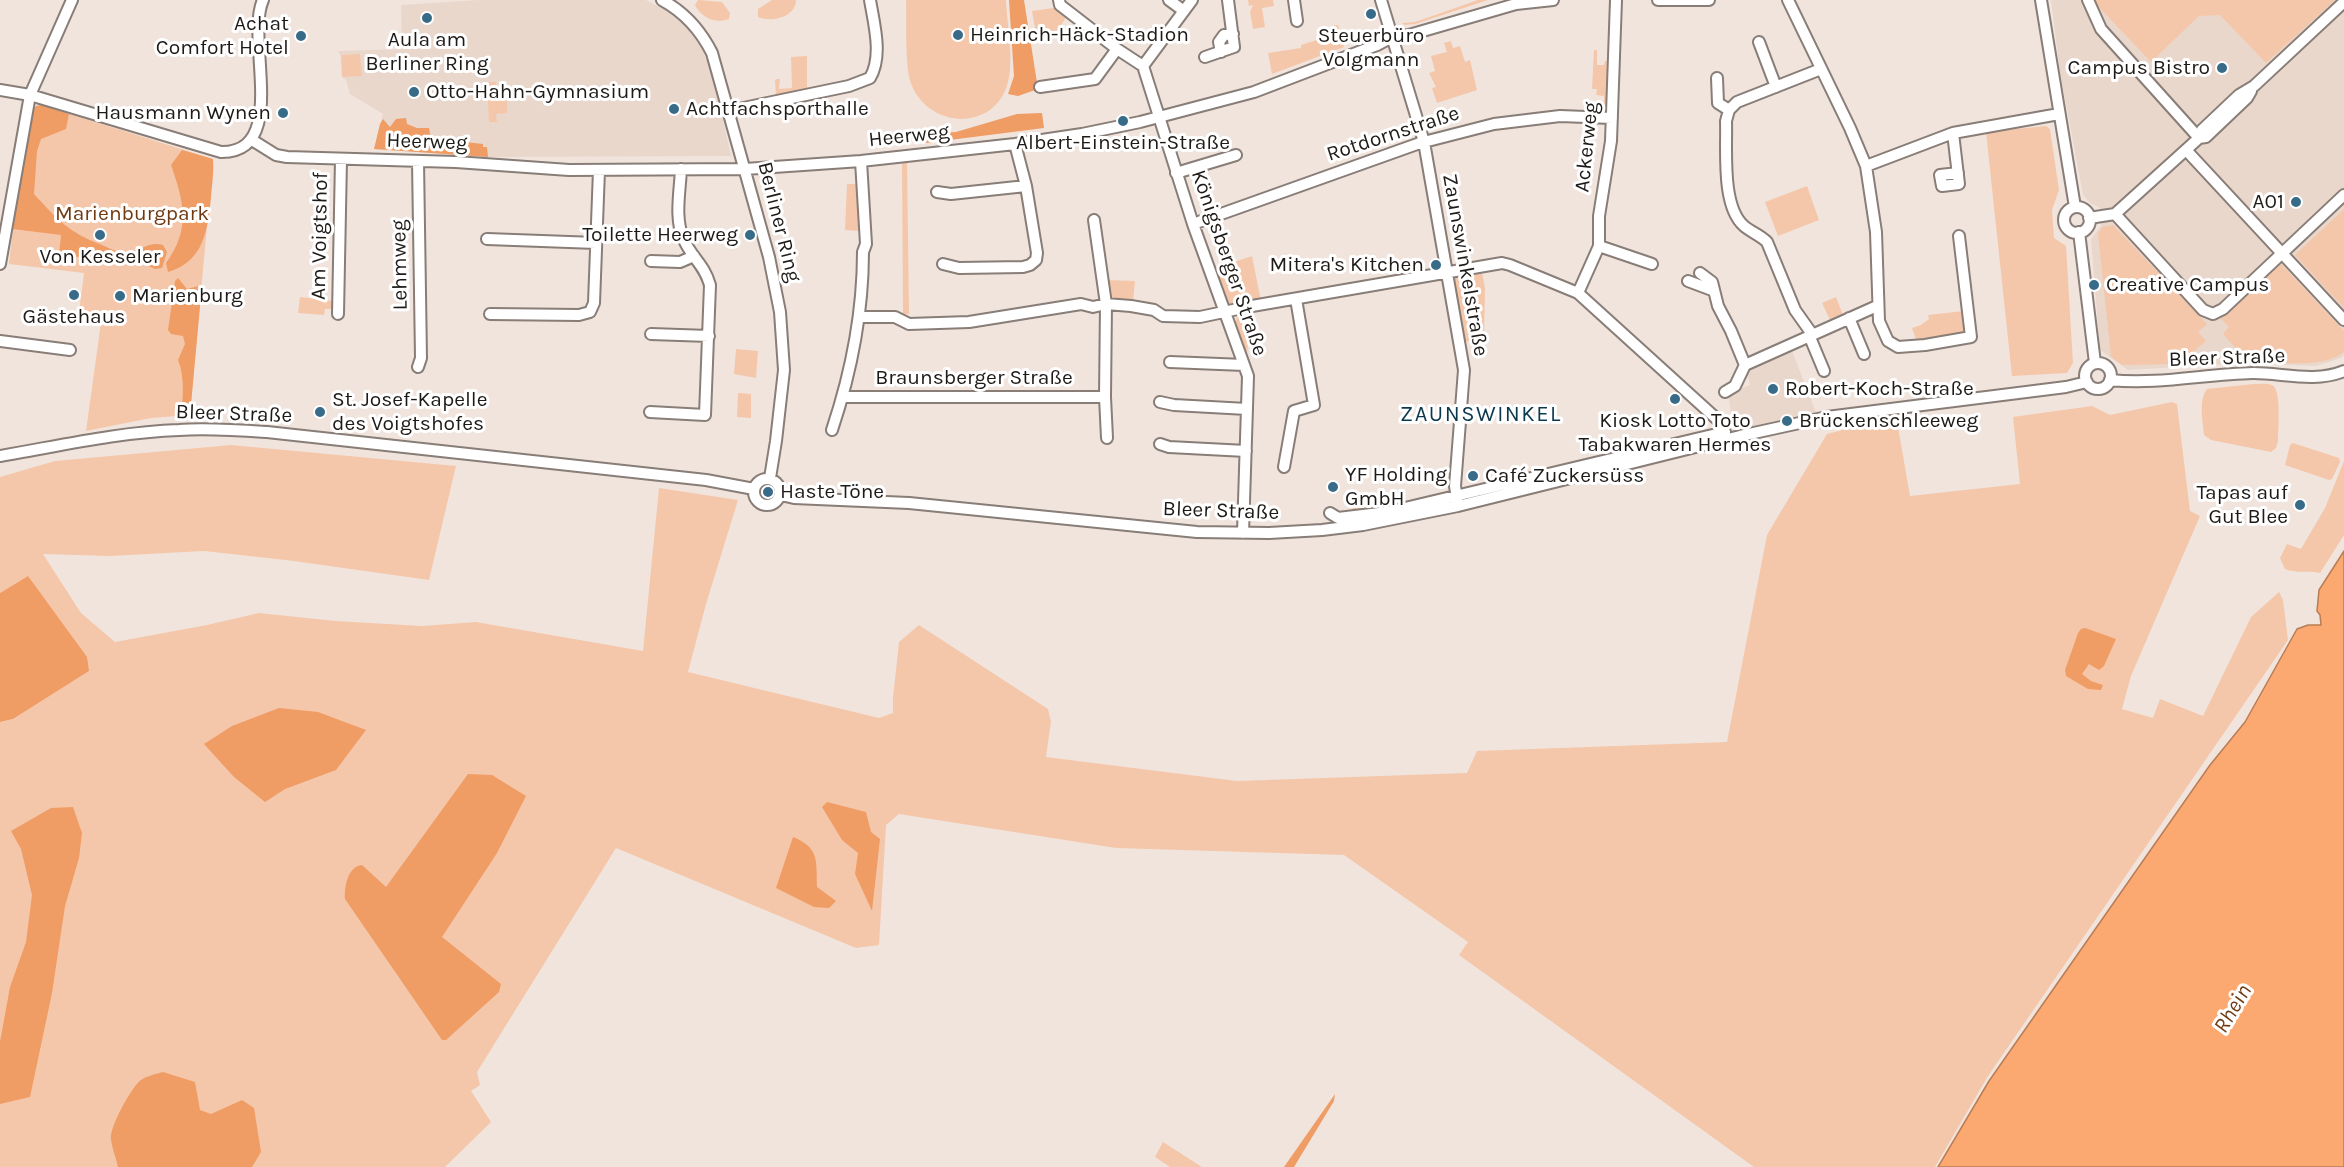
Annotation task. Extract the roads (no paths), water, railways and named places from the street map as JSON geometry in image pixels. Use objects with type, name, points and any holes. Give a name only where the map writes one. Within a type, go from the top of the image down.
[{"type":"street","points":[[0,264],[30,95],[72,0]]},
{"type":"street","points":[[0,90],[30,95],[221,152],[237,151],[252,140],[259,122],[258,18],[263,0]]},
{"type":"street","name":"Berliner Ring","points":[[662,0],[678,11],[704,38],[712,53],[772,267],[784,343],[784,370],[777,441],[770,478]]},
{"type":"street","points":[[729,111],[849,86],[870,78],[876,64],[876,37],[870,0]]},
{"type":"street","points":[[1059,0],[1060,5],[1117,50],[1143,66],[1159,116]]},
{"type":"street","points":[[1169,0],[1184,11]]},
{"type":"street","points":[[1143,66],[1192,0]]},
{"type":"street","points":[[1205,57],[1234,48],[1228,0]]},
{"type":"street","points":[[1294,0],[1297,21]]},
{"type":"street","points":[[1381,0],[1392,37]]},
{"type":"street","name":"Heerweg","points":[[252,140],[276,155],[287,157],[418,161],[569,170],[745,169],[861,161],[1082,135],[1197,109],[1254,92],[1377,45],[1392,37],[1409,35],[1516,4],[1553,0]]},
{"type":"street","name":"Ackerweg","points":[[1578,293],[1599,246],[1599,216],[1612,118],[1616,0]]},
{"type":"street","points":[[1658,0],[1709,0]]},
{"type":"street","points":[[1788,0],[1866,166],[1876,231],[1879,321],[1888,340],[1898,347],[1971,337],[1959,236]]},
{"type":"street","points":[[2041,0],[2075,207]]},
{"type":"street","points":[[2088,0],[2102,29],[2199,138]]},
{"type":"street","points":[[2089,218],[2115,213],[2199,138],[2202,130],[2239,95],[2254,86],[2344,2]]},
{"type":"street","name":"Zaunswinkelstraße","points":[[1392,37],[1424,142],[1464,370],[1457,501]]},
{"type":"street","points":[[1759,42],[1776,87]]},
{"type":"street","points":[[1040,87],[1095,79],[1117,50]]},
{"type":"street","points":[[1821,69],[1737,102],[1729,110],[1726,118],[1726,132],[1728,196],[1732,210],[1743,225],[1767,242],[1795,310],[1811,334],[1824,371]]},
{"type":"street","points":[[1717,78],[1718,103],[1729,110]]},
{"type":"street","points":[[1866,166],[1953,133],[2059,114]]},
{"type":"street","name":"Königsberger Straße","points":[[1159,116],[1193,224],[1248,376],[1244,533]]},
{"type":"street","name":"Rotdornstraße","points":[[1193,224],[1424,142],[1494,124],[1525,118],[1560,116],[1612,118]]},
{"type":"street","points":[[1953,133],[1958,173]]},
{"type":"street","points":[[943,264],[960,268],[1023,267],[1036,260],[1037,253],[1026,186],[1015,144]]},
{"type":"street","points":[[2186,150],[2344,320]]},
{"type":"street","points":[[1176,173],[1236,155]]},
{"type":"street","name":"Am Voigtshof","points":[[338,314],[340,159]]},
{"type":"street","name":"Lehmweg","points":[[418,161],[422,357],[418,367]]},
{"type":"street","points":[[832,430],[843,397],[859,317],[863,252],[866,244],[861,161]]},
{"type":"street","points":[[650,412],[705,415],[710,285],[706,272],[684,242],[681,231],[678,214],[681,169]]},
{"type":"street","points":[[490,314],[579,315],[590,312],[594,303],[600,170]]},
{"type":"street","points":[[937,192],[951,194],[1026,186]]},
{"type":"street","points":[[2115,213],[2208,313],[2223,309],[2344,195]]},
{"type":"street","points":[[2075,207],[2085,210],[2089,218],[2088,226],[2079,232],[2071,232],[2064,224],[2066,213],[2075,207]]},
{"type":"street","points":[[1094,220],[1106,304],[1107,438]]},
{"type":"street","points":[[2079,232],[2095,363]]},
{"type":"street","points":[[487,239],[596,243]]},
{"type":"street","points":[[1599,246],[1652,264]]},
{"type":"street","points":[[651,261],[680,262],[694,256]]},
{"type":"street","points":[[859,317],[895,317],[909,324],[969,322],[1081,304],[1093,307],[1106,304],[1154,310],[1163,316],[1200,317],[1502,263],[1578,293],[1719,421],[1726,436]]},
{"type":"street","points":[[1700,273],[1712,282],[1712,290],[1745,364]]},
{"type":"street","points":[[1688,281],[1712,290]]},
{"type":"street","points":[[1284,467],[1294,411],[1314,405],[1296,299]]},
{"type":"street","points":[[1725,392],[1735,386],[1745,364],[1877,306]]},
{"type":"street","points":[[1849,318],[1864,354]]},
{"type":"street","points":[[651,334],[709,336]]},
{"type":"street","points":[[0,341],[70,350]]},
{"type":"street","points":[[1170,362],[1244,365]]},
{"type":"street","points":[[2095,363],[2102,364],[2108,367],[2110,380],[2105,387],[2099,389],[2092,387],[2087,382],[2086,372],[2095,363]]},
{"type":"street","name":"Bleer Straße","points":[[2110,380],[2147,381],[2253,373],[2321,377],[2344,370]]},
{"type":"street","name":"Bleer Straße","points":[[781,495],[794,498],[909,502],[1159,529],[1244,533],[1322,530],[1391,520],[1457,501],[1726,436],[1827,417],[2066,387],[2087,382]]},
{"type":"street","name":"Braunsberger Straße","points":[[843,397],[1106,397]]},
{"type":"street","points":[[1160,402],[1174,405],[1247,409]]},
{"type":"street","name":"Bleer Straße","points":[[0,456],[120,436],[177,430],[226,429],[706,480],[754,489]]},
{"type":"street","points":[[1160,444],[1169,447],[1246,450]]},
{"type":"street","points":[[770,478],[780,486],[781,495],[774,504],[762,505],[756,500],[754,489],[760,480],[770,478]]},
{"type":"street","name":"Bleer Straße","points":[[1330,513],[1338,518],[1359,517],[1457,501]]},
{"type":"water","name":"Rhein","points":[[2344,551],[2344,1167],[1938,1167],[1989,1081],[2210,765],[2245,722],[2297,629],[2308,625],[2321,625],[2317,611],[2319,590]]},
{"type":"place","name":"Steuerbüro Volgmann","points":[[1371,14]]},
{"type":"place","name":"Aula am Berliner Ring","points":[[427,18]]},
{"type":"place","name":"Heinrich-Häck-Stadion","points":[[958,35]]},
{"type":"place","name":"Achat Comfort Hotel","points":[[301,36]]},
{"type":"place","name":"Campus Bistro","points":[[2222,68]]},
{"type":"place","name":"Otto-Hahn-Gymnasium","points":[[414,92]]},
{"type":"place","name":"Achtfachsporthalle","points":[[674,109]]},
{"type":"place","name":"Hausmann Wynen","points":[[283,113]]},
{"type":"place","name":"Albert-Einstein-Straße","points":[[1123,121]]},
{"type":"place","name":"A01","points":[[2296,202]]},
{"type":"place","name":"Von Kesseler","points":[[100,235]]},
{"type":"place","name":"Toilette Heerweg","points":[[750,235]]},
{"type":"place","name":"Mitera's Kitchen","points":[[1436,265]]},
{"type":"place","name":"Creative Campus","points":[[2094,285]]},
{"type":"place","name":"Gästehaus","points":[[74,295]]},
{"type":"place","name":"Marienburg","points":[[120,296]]},
{"type":"place","name":"Robert-Koch-Straße","points":[[1773,389]]},
{"type":"place","name":"Kiosk Lotto Toto Tabakwaren Hermes","points":[[1675,399]]},
{"type":"place","name":"St. Josef-Kapelle des Voigtshofes","points":[[320,412]]},
{"type":"place","name":"Brückenschleeweg","points":[[1787,421]]},
{"type":"place","name":"Café Zuckersüss","points":[[1473,476]]},
{"type":"place","name":"YF Holding GmbH","points":[[1333,487]]},
{"type":"place","name":"Haste Töne","points":[[768,492]]},
{"type":"place","name":"Tapas auf Gut Blee","points":[[2300,505]]},
{"type":"district","name":"ZAUNSWINKEL","points":[[1481,415]]},
{"type":"park label","name":"Marienburgpark","points":[[132,214]]}]
